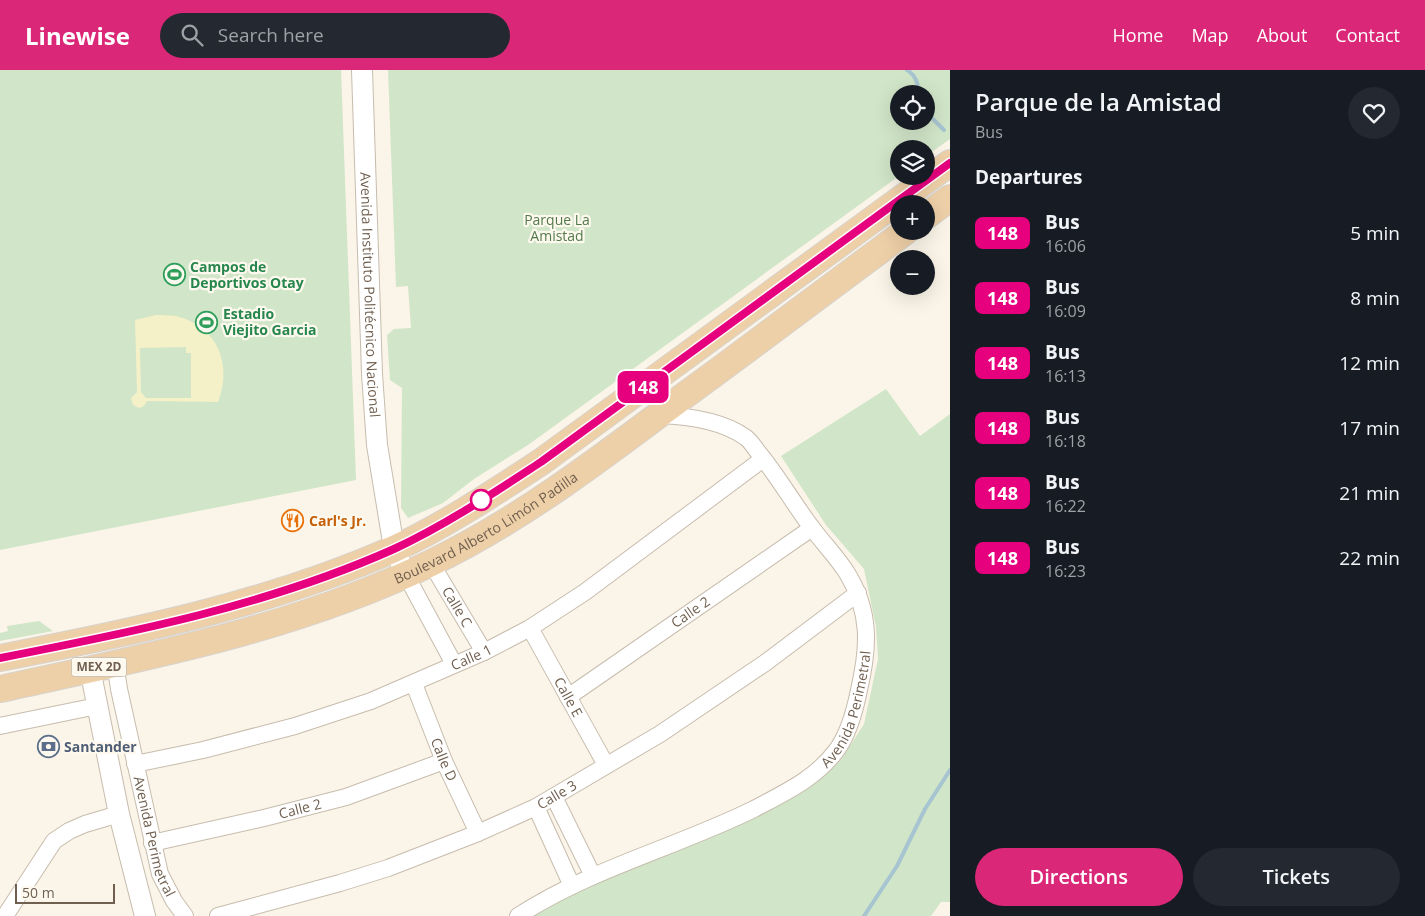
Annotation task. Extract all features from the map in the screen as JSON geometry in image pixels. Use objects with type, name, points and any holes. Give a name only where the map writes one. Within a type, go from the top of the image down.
[{"type":"highway","points":[[915,195],[940,170]]},
{"type":"highway","name":"Boulevard Alberto Limón Padilla","points":[[0,658],[146,628],[232,606],[305,584],[404,543],[482,500],[541,462],[940,170]]},
{"type":"highway","points":[[935,209],[950,198]]},
{"type":"highway","name":"Boulevard Alberto Limón Padilla","points":[[0,688],[185,648],[271,624],[360,593],[431,563],[474,541],[556,490],[894,240]]},
{"type":"street","name":"Avenida Instituto Politécnico Nacional","points":[[362,70],[372,374],[377,446],[388,518],[404,543]]},
{"type":"street","name":"Avenida Perimetral","points":[[518,916],[593,876],[726,823],[793,789],[819,770],[837,750],[848,728],[856,703],[864,672],[867,645],[866,621],[858,593],[846,571],[812,528],[746,437],[726,427],[700,420],[659,415]]},
{"type":"street","name":"Calle 1","points":[[135,764],[203,750],[295,726],[371,701],[414,684],[454,664],[484,652],[530,628],[585,592],[763,459]]},
{"type":"street","name":"Calle 2","points":[[568,697],[812,528]]},
{"type":"street","points":[[404,543],[431,563]]},
{"type":"street","points":[[404,543],[406,575],[454,664]]},
{"type":"street","name":"Calle C","points":[[431,563],[484,652]]},
{"type":"street","name":"Calle 3","points":[[218,916],[372,873],[478,833],[536,807],[660,734],[765,663],[858,593]]},
{"type":"street","name":"Calle E","points":[[530,628],[606,766]]},
{"type":"street","name":"Avenida Perimetral","points":[[115,663],[135,764],[160,874],[174,901],[185,916]]},
{"type":"street","points":[[90,669],[119,814],[145,916]]},
{"type":"street","name":"Calle D","points":[[414,684],[444,761],[478,833]]},
{"type":"street","points":[[0,726],[97,706]]},
{"type":"street","name":"Calle 2","points":[[152,843],[264,818],[346,797],[444,761]]},
{"type":"street","points":[[554,797],[593,876]]},
{"type":"street","points":[[536,807],[572,886]]},
{"type":"street","points":[[4,916],[54,841],[69,831],[85,824],[119,814]]},
{"type":"green space","name":"Campos de Deportivos Otay","points":[[0,70],[341,70],[356,480],[0,550]]},
{"type":"green space","name":"Parque La Amistad","points":[[388,70],[950,70],[950,139],[935,150],[935,140],[890,140],[890,183],[528,445],[474,479],[443,503],[408,518],[401,508],[402,388],[390,380],[387,335],[394,329],[411,328],[408,286],[396,287]]},
{"type":"green space","points":[[886,389],[920,436],[950,414],[950,902],[941,902],[931,916],[531,916],[574,887],[788,800],[841,760],[864,724],[878,659],[876,627],[864,569],[826,525],[781,456]]},
{"type":"green space","points":[[39,621],[53,631],[0,641],[0,633],[8,631],[7,626]]},
{"type":"sand","points":[[156,315],[176,316],[202,328],[218,348],[222,361],[224,374],[218,402],[147,401],[144,406],[139,408],[133,405],[131,398],[137,392],[135,320]],"holes":[[[186,347],[186,353],[191,353],[191,398],[146,398],[141,392],[140,348]]]},
{"type":"waterway","points":[[907,70],[913,74],[917,85]]},
{"type":"waterway","points":[[935,121],[944,130]]},
{"type":"waterway","points":[[864,916],[897,866],[925,809],[950,770]]},
{"type":"bus line","name":"148","points":[[0,658],[71,645],[232,606],[305,584],[414,538],[482,500],[541,462],[950,163]]},
{"type":"place","name":"Campos de Deportivos Otay","points":[[174,275]]},
{"type":"place","name":"Estadio Viejito Garcia","points":[[207,322]]},
{"type":"place","name":"Carl's Jr.","points":[[293,521]]},
{"type":"place","name":"Santander","points":[[48,747]]}]
